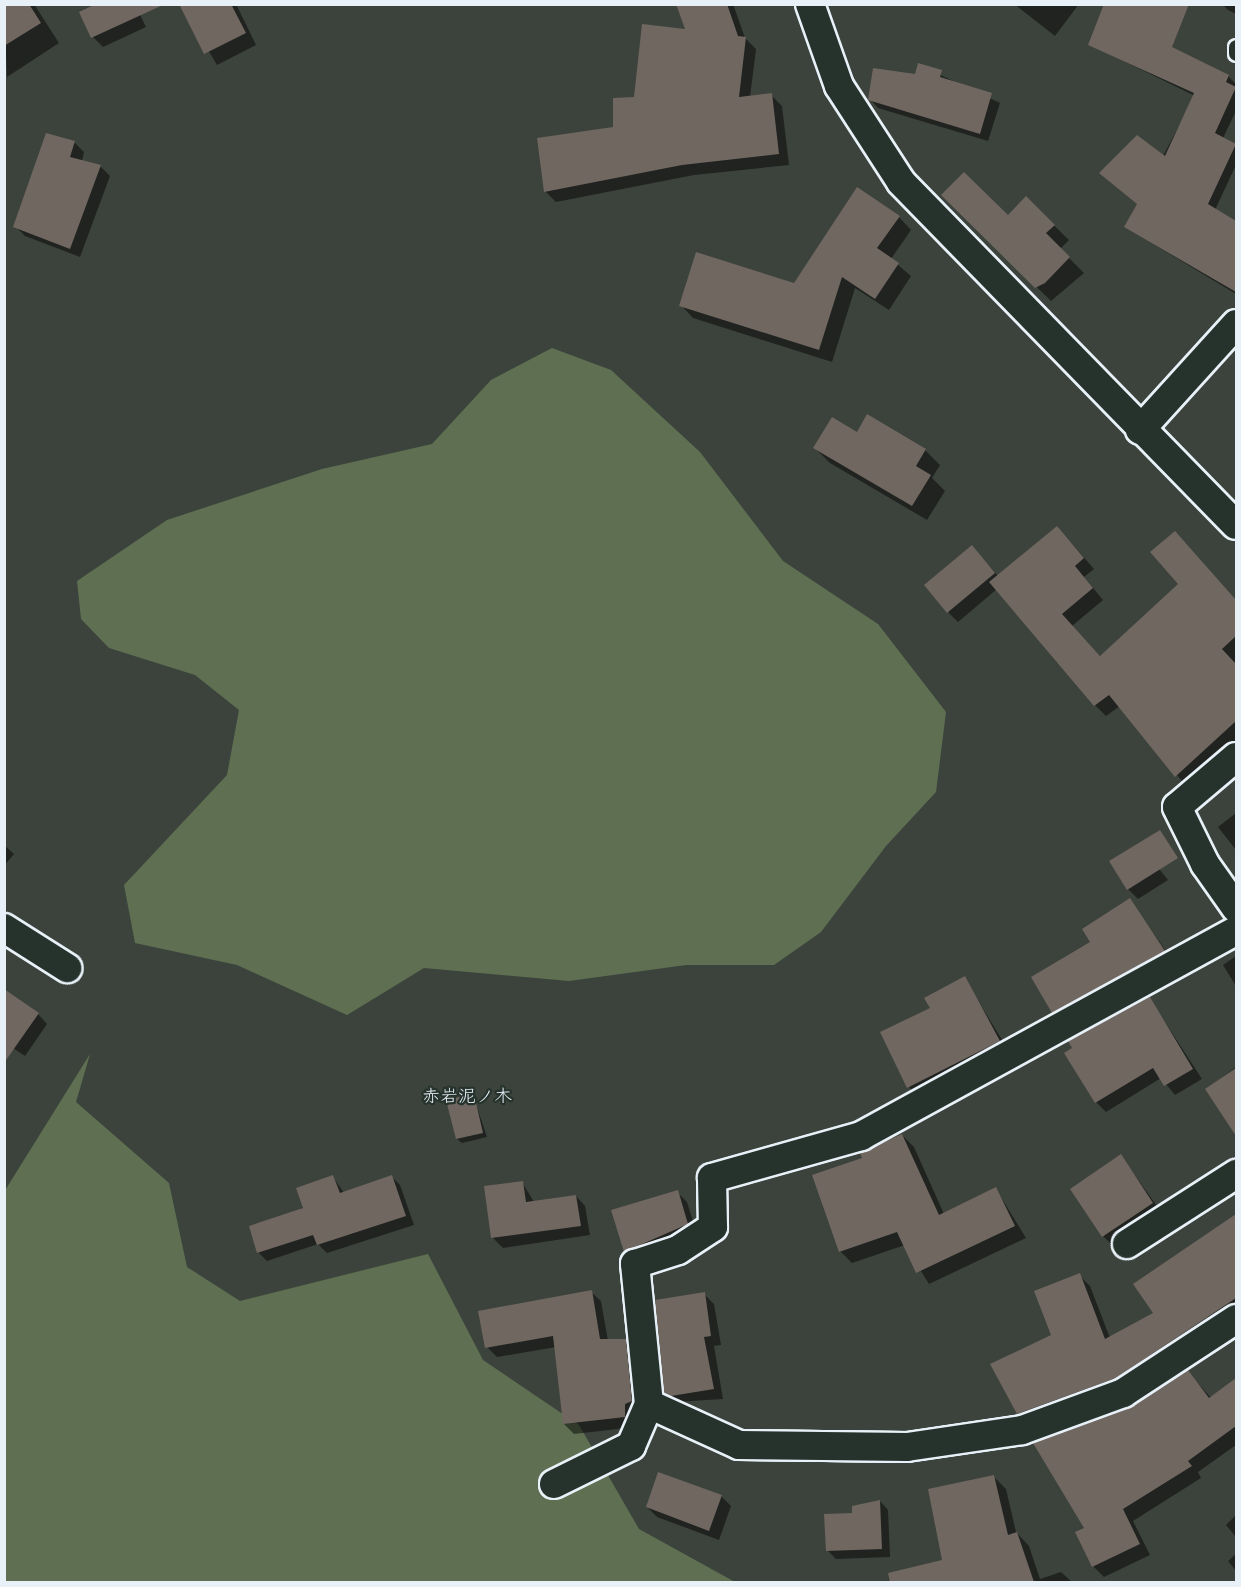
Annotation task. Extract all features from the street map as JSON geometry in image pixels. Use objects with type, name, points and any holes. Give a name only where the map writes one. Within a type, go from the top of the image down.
[{"type":"street","points":[[810,4],[839,86],[901,182],[1140,430],[1234,517]]},
{"type":"street","points":[[1140,430],[1236,324]]},
{"type":"street","points":[[1236,757],[1177,807],[1205,864],[1236,908]]},
{"type":"street","points":[[4,928],[67,969]]},
{"type":"street","points":[[554,1484],[631,1446],[649,1404],[635,1264],[678,1250],[713,1227],[712,1178],[861,1136],[1236,931]]},
{"type":"street","points":[[1127,1244],[1236,1174]]},
{"type":"street","points":[[649,1404],[739,1445],[907,1447],[1022,1430],[1124,1393],[1236,1320]]},
{"type":"lane","points":[[1236,47],[1236,53]]},
{"type":"green space","points":[[552,348],[611,370],[700,452],[783,561],[878,624],[946,712],[936,792],[886,846],[821,932],[774,965],[686,965],[569,981],[424,968],[347,1015],[237,965],[135,943],[124,885],[227,775],[239,710],[195,675],[109,648],[81,619],[77,581],[167,520],[322,469],[432,444],[491,380]]},
{"type":"green space","points":[[90,1054],[76,1102],[169,1183],[187,1267],[240,1301],[428,1254],[483,1360],[579,1425],[639,1529],[735,1582],[5,1582],[4,1192]]},
{"type":"building","points":[[4,4],[29,4],[41,23],[4,46]]},
{"type":"building","points":[[96,4],[165,4],[91,38],[79,12]]},
{"type":"building","points":[[179,4],[231,4],[246,33],[204,54]]},
{"type":"building","points":[[676,4],[727,4],[738,36],[746,37],[739,97],[772,93],[779,154],[682,165],[544,192],[537,138],[613,127],[613,98],[634,97],[642,24],[685,29]]},
{"type":"building","points":[[1104,4],[1189,4],[1172,47],[1229,75],[1226,82],[1236,87],[1215,133],[1236,144],[1208,204],[1236,221],[1236,292],[1124,227],[1137,204],[1099,173],[1137,135],[1165,156],[1194,93],[1088,45]]},
{"type":"building","points":[[918,63],[942,70],[940,77],[992,93],[980,134],[868,100],[873,68],[915,74]]},
{"type":"building","points":[[46,133],[75,141],[70,157],[101,165],[70,249],[13,227]]},
{"type":"building","points":[[964,172],[1008,215],[1026,196],[1055,225],[1046,233],[1070,257],[1045,283],[1035,288],[941,195]]},
{"type":"building","points":[[857,187],[900,216],[877,248],[899,263],[875,299],[842,277],[819,350],[679,306],[696,252],[794,283]]},
{"type":"building","points":[[867,414],[926,449],[916,466],[931,475],[912,506],[813,448],[832,417],[857,432]]},
{"type":"building","points":[[1057,526],[1084,558],[1075,566],[1093,588],[1062,614],[1100,656],[1178,584],[1150,552],[1175,531],[1236,600],[1236,636],[1222,649],[1236,664],[1236,721],[1175,777],[1109,695],[1094,706],[989,582]]},
{"type":"building","points":[[972,545],[995,573],[947,613],[924,585]]},
{"type":"building","points":[[1160,830],[1178,858],[1127,890],[1109,861]]},
{"type":"building","points":[[1130,898],[1165,951],[1052,1013],[1031,977],[1090,942],[1082,929]]},
{"type":"building","points":[[965,976],[1000,1041],[907,1088],[880,1032],[930,1008],[924,998]]},
{"type":"building","points":[[4,989],[39,1013],[4,1063]]},
{"type":"building","points":[[1150,997],[1193,1069],[1164,1086],[1153,1068],[1095,1103],[1064,1053],[1072,1048],[1068,1041]]},
{"type":"building","points":[[1236,1068],[1236,1136],[1205,1089]]},
{"type":"building","points":[[474,1094],[483,1133],[456,1139],[446,1100]]},
{"type":"building","points":[[902,1134],[939,1215],[996,1187],[1015,1226],[916,1273],[897,1232],[839,1252],[812,1175],[862,1158],[860,1153]]},
{"type":"building","points":[[1121,1154],[1153,1203],[1102,1237],[1070,1189]]},
{"type":"building","points":[[333,1175],[340,1193],[392,1175],[406,1216],[317,1245],[313,1235],[257,1253],[249,1226],[303,1208],[296,1188]]},
{"type":"building","points":[[523,1181],[526,1202],[576,1195],[581,1226],[491,1238],[484,1186]]},
{"type":"building","points":[[678,1190],[688,1224],[624,1252],[611,1210]]},
{"type":"building","points":[[1236,1214],[1236,1298],[1116,1378],[1017,1414],[990,1364],[1051,1335],[1034,1291],[1080,1273],[1105,1339],[1153,1313],[1133,1284]]},
{"type":"building","points":[[592,1290],[600,1339],[626,1339],[632,1401],[625,1404],[625,1417],[563,1424],[553,1336],[485,1348],[478,1311]]},
{"type":"building","points":[[705,1292],[711,1336],[704,1337],[714,1389],[671,1396],[664,1393],[655,1300]]},
{"type":"building","points":[[1188,1370],[1209,1398],[1236,1378],[1236,1426],[1188,1461],[1192,1466],[1123,1509],[1140,1544],[1092,1567],[1075,1532],[1084,1528],[1033,1443],[1129,1408]]},
{"type":"building","points":[[658,1472],[722,1495],[709,1531],[646,1507]]},
{"type":"building","points":[[994,1475],[1008,1535],[1017,1532],[1034,1582],[890,1582],[888,1573],[942,1560],[928,1489]]},
{"type":"building","points":[[880,1500],[882,1549],[826,1551],[824,1514],[852,1513],[852,1506]]},
{"type":"district","name":"赤岩泥ノ木","points":[[467,1095]]}]
